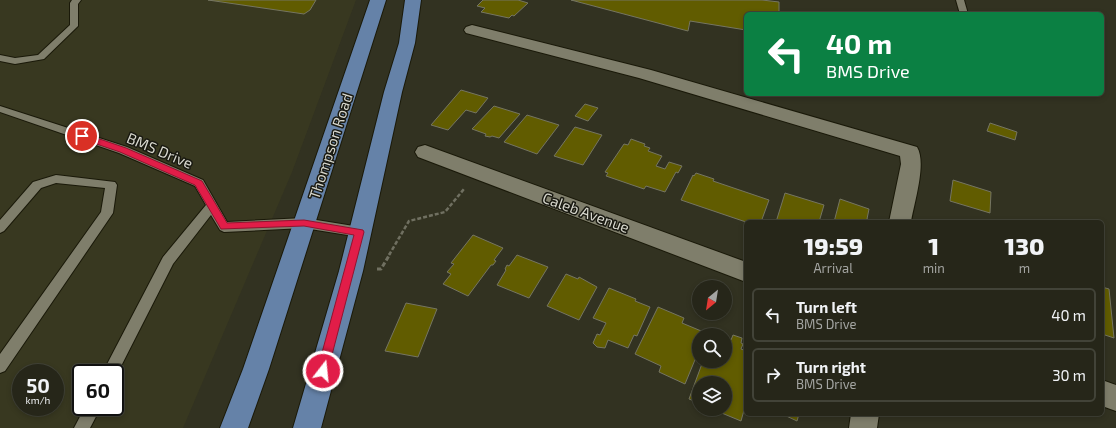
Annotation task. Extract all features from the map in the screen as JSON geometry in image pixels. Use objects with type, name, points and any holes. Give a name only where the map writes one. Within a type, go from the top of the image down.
[{"type":"main road","name":"Thompson Road","points":[[234,428],[256,369],[378,0]]},
{"type":"main road","points":[[307,428],[351,271],[393,92],[407,43],[413,0]]},
{"type":"street","points":[[472,30],[646,74],[910,152],[911,164],[900,220]]},
{"type":"street","name":"Caleb Avenue","points":[[425,152],[744,271]]},
{"type":"street","points":[[1104,394],[1116,398]]},
{"type":"street","points":[[863,428],[865,416]]},
{"type":"lane","points":[[0,58],[16,61],[41,57],[74,26],[74,3],[77,0]]},
{"type":"lane","points":[[960,0],[963,12]]},
{"type":"lane","name":"BMS Drive","points":[[0,108],[123,150],[199,183],[224,227],[304,223],[360,232]]},
{"type":"lane","points":[[0,228],[36,185],[56,178],[111,185],[107,213],[0,366]]},
{"type":"lane","points":[[115,364],[168,260],[212,206]]},
{"type":"lane","points":[[82,428],[88,416]]},
{"type":"path","points":[[351,271],[381,269],[409,221],[445,212],[479,172]]},
{"type":"shaded area","points":[[0,0],[356,0],[292,172],[183,428],[0,428]]},
{"type":"building","points":[[208,0],[316,0],[310,10],[304,14]]},
{"type":"building","points":[[483,0],[518,0],[528,3],[514,16],[512,15],[509,18],[481,12],[485,8],[477,6]]},
{"type":"building","points":[[571,0],[762,0],[779,2],[779,12],[744,12],[744,30],[690,21],[688,31]]},
{"type":"building","points":[[461,90],[488,98],[476,113],[466,110],[448,130],[431,125]]},
{"type":"building","points":[[585,104],[598,108],[588,121],[575,116]]},
{"type":"building","points":[[494,106],[520,114],[499,138],[485,136],[486,134],[472,129]]},
{"type":"building","points":[[527,115],[559,125],[537,154],[504,142]]},
{"type":"building","points":[[990,123],[1017,132],[1015,140],[987,131]]},
{"type":"building","points":[[575,127],[602,135],[583,165],[554,156]]},
{"type":"building","points":[[631,139],[645,144],[644,146],[650,148],[648,151],[662,156],[656,166],[665,169],[669,162],[682,166],[678,173],[676,172],[665,192],[646,186],[644,189],[606,176],[608,173],[605,172],[624,144],[628,145]]},
{"type":"building","points":[[696,173],[714,179],[713,181],[769,200],[762,220],[744,220],[744,221],[681,200],[693,175],[694,176]]},
{"type":"building","points":[[953,180],[991,192],[990,213],[950,201]]},
{"type":"building","points":[[785,193],[824,205],[820,220],[777,220]]},
{"type":"building","points":[[840,199],[869,209],[867,219],[870,220],[835,220]]},
{"type":"building","points":[[473,235],[503,248],[494,260],[496,261],[493,265],[491,265],[468,296],[443,284],[451,274],[447,272],[454,264],[451,263]]},
{"type":"building","points":[[517,255],[548,267],[529,298],[497,285],[506,270],[507,265],[509,266]]},
{"type":"building","points":[[566,274],[578,279],[579,277],[597,287],[579,320],[547,306]]},
{"type":"building","points":[[609,288],[636,299],[635,301],[650,307],[637,336],[634,335],[628,348],[608,340],[605,348],[597,347],[593,343],[597,334],[600,335],[606,323],[593,318]]},
{"type":"building","points":[[1104,288],[1109,289],[1114,338],[1104,335]]},
{"type":"building","points":[[406,303],[437,309],[418,357],[385,351]]},
{"type":"building","points":[[658,307],[684,318],[682,323],[694,328],[692,328],[692,367],[685,384],[659,372],[661,366],[635,354]]},
{"type":"building","points":[[733,335],[742,338],[741,343],[743,344],[741,349],[744,350],[744,410],[741,421],[729,416],[732,416],[732,376],[697,376],[700,368],[732,368],[732,338]]},
{"type":"building","points":[[692,391],[692,400],[689,399]]},
{"type":"building","points":[[786,416],[798,416],[797,421]]},
{"type":"route","points":[[82,136],[123,150],[199,183],[224,227],[304,223],[360,232],[351,271],[323,371]]}]
